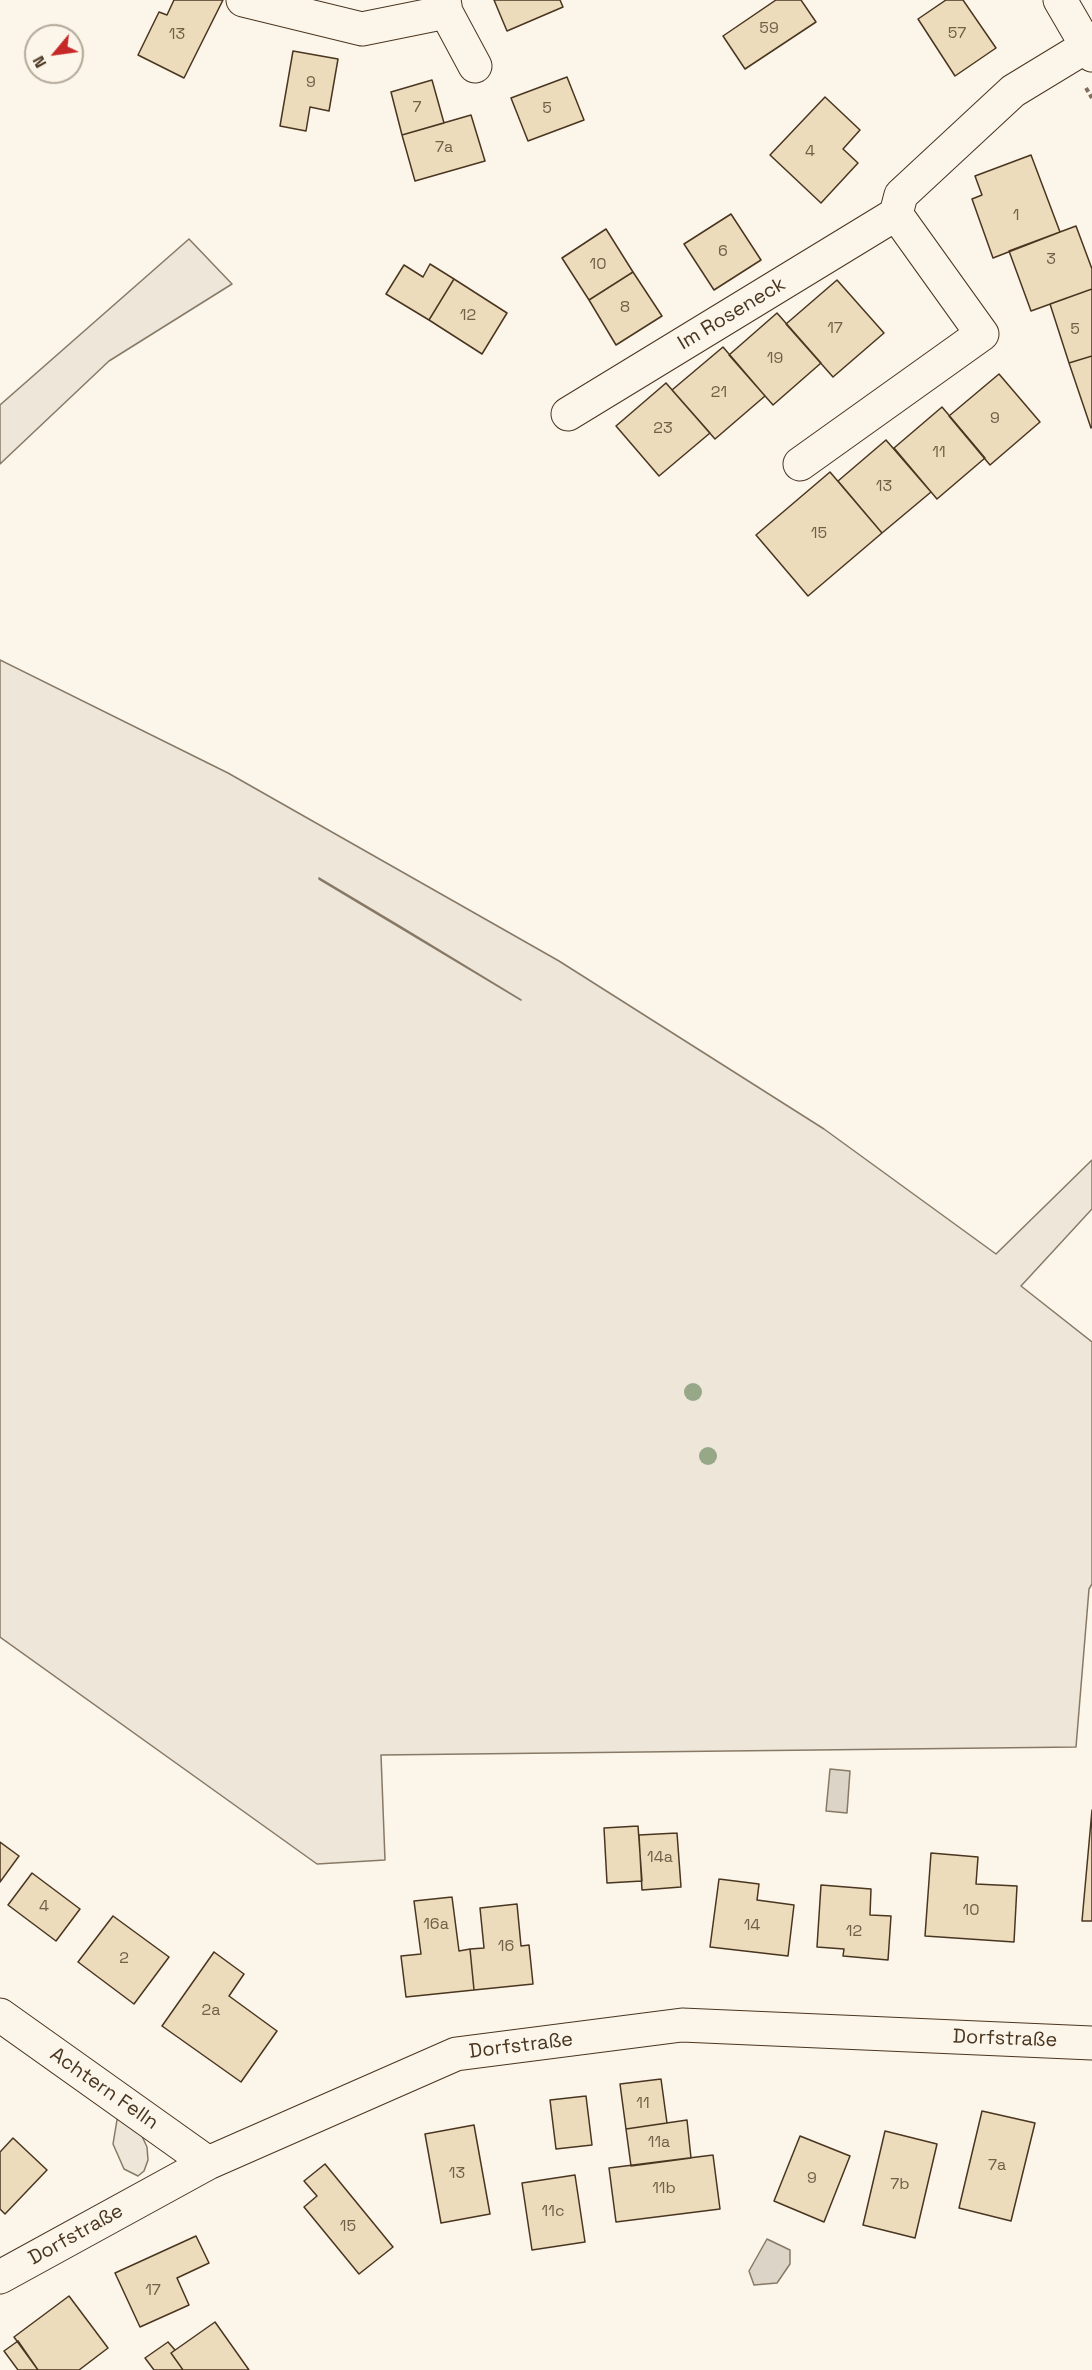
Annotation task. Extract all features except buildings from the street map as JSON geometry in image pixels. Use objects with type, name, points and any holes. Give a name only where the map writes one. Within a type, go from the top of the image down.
[{"type":"street","points":[[243,0],[362,29],[445,6],[475,66]]},
{"type":"street","points":[[800,464],[982,334],[896,214],[901,195],[1013,92],[1089,50],[1060,0]]},
{"type":"street","name":"Im Roseneck","points":[[568,414],[896,214]]},
{"type":"street","name":"Achtern Felln","points":[[0,2015],[208,2163]]},
{"type":"street","name":"Dorfstraße","points":[[0,2277],[208,2163],[456,2054],[682,2025],[1092,2043]]},
{"type":"shaded area","points":[[189,239],[232,284],[109,361],[0,464],[0,405]]},
{"type":"shaded area","points":[[0,660],[228,773],[559,961],[824,1129],[996,1254],[1092,1160],[1092,1209],[1021,1286],[1092,1342],[1092,1584],[1089,1589],[1076,1747],[381,1755],[385,1860],[317,1864],[0,1637]],"holes":[[[319,878],[521,1000],[319,879]]]},
{"type":"shaded area","points":[[830,1769],[850,1771],[847,1813],[826,1811]]},
{"type":"shaded area","points":[[118,2114],[141,2134],[147,2147],[148,2160],[144,2171],[138,2176],[124,2169],[113,2144]]},
{"type":"shaded area","points":[[767,2239],[790,2250],[790,2264],[777,2283],[754,2285],[749,2271]]}]
